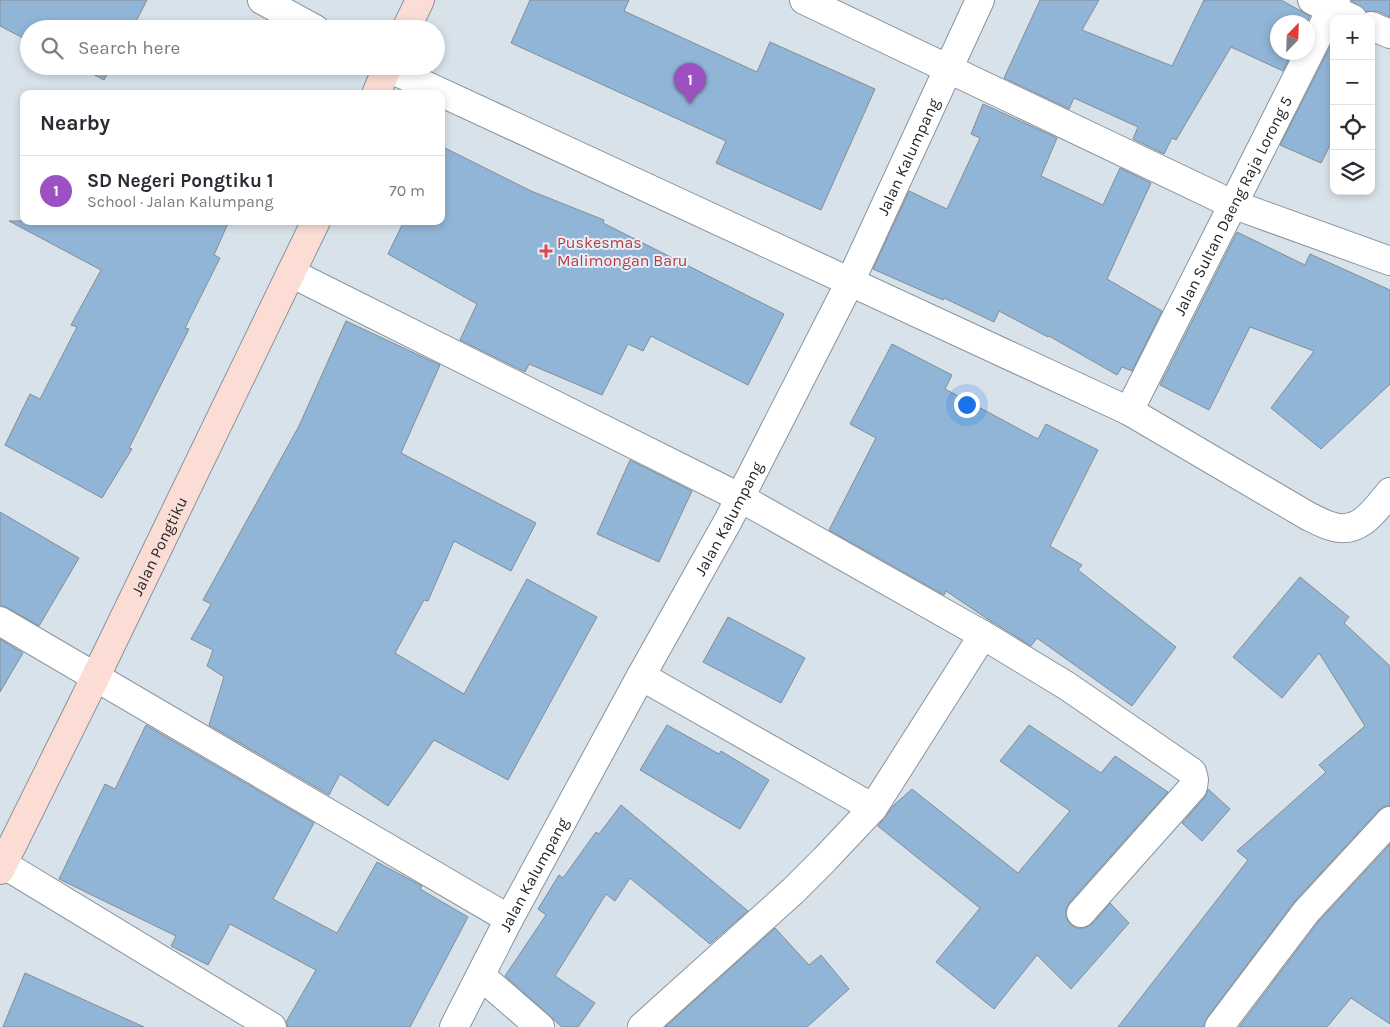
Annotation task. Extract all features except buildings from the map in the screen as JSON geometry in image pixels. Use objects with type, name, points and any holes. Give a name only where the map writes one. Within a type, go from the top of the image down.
[{"type":"street","points":[[262,0],[299,20]]},
{"type":"street","points":[[410,20],[420,0]]},
{"type":"street","points":[[804,0],[1232,204],[1390,261]]},
{"type":"street","name":"Jalan Kalumpang","points":[[454,1027],[641,676],[728,520],[850,282],[980,0]]},
{"type":"street","name":"Jalan Sultan Daeng Raja Lorong 5","points":[[1129,411],[1333,7]]},
{"type":"street","points":[[1375,28],[1390,34]]},
{"type":"street","points":[[378,90],[384,75]]},
{"type":"street","points":[[404,75],[437,90]]},
{"type":"street","points":[[445,94],[1129,411],[1308,516],[1335,528],[1361,523],[1371,515],[1390,492]]},
{"type":"street","name":"Jalan Pongtiku","points":[[2,867],[314,225]]},
{"type":"street","points":[[291,273],[739,497],[1067,686],[1192,772],[1193,787],[1081,913]]},
{"type":"street","points":[[0,621],[510,919]]},
{"type":"street","points":[[642,1027],[793,890],[873,808],[983,636]]},
{"type":"street","points":[[641,676],[873,808]]},
{"type":"street","points":[[1219,1027],[1306,912],[1390,821]]},
{"type":"street","points":[[2,867],[272,1027]]},
{"type":"street","points":[[481,976],[540,1027]]},
{"type":"place","name":"SD Negeri Pongtiku 1","points":[[690,104]]},
{"type":"place","name":"Puskesmas Malimongan Baru","points":[[546,251]]}]
